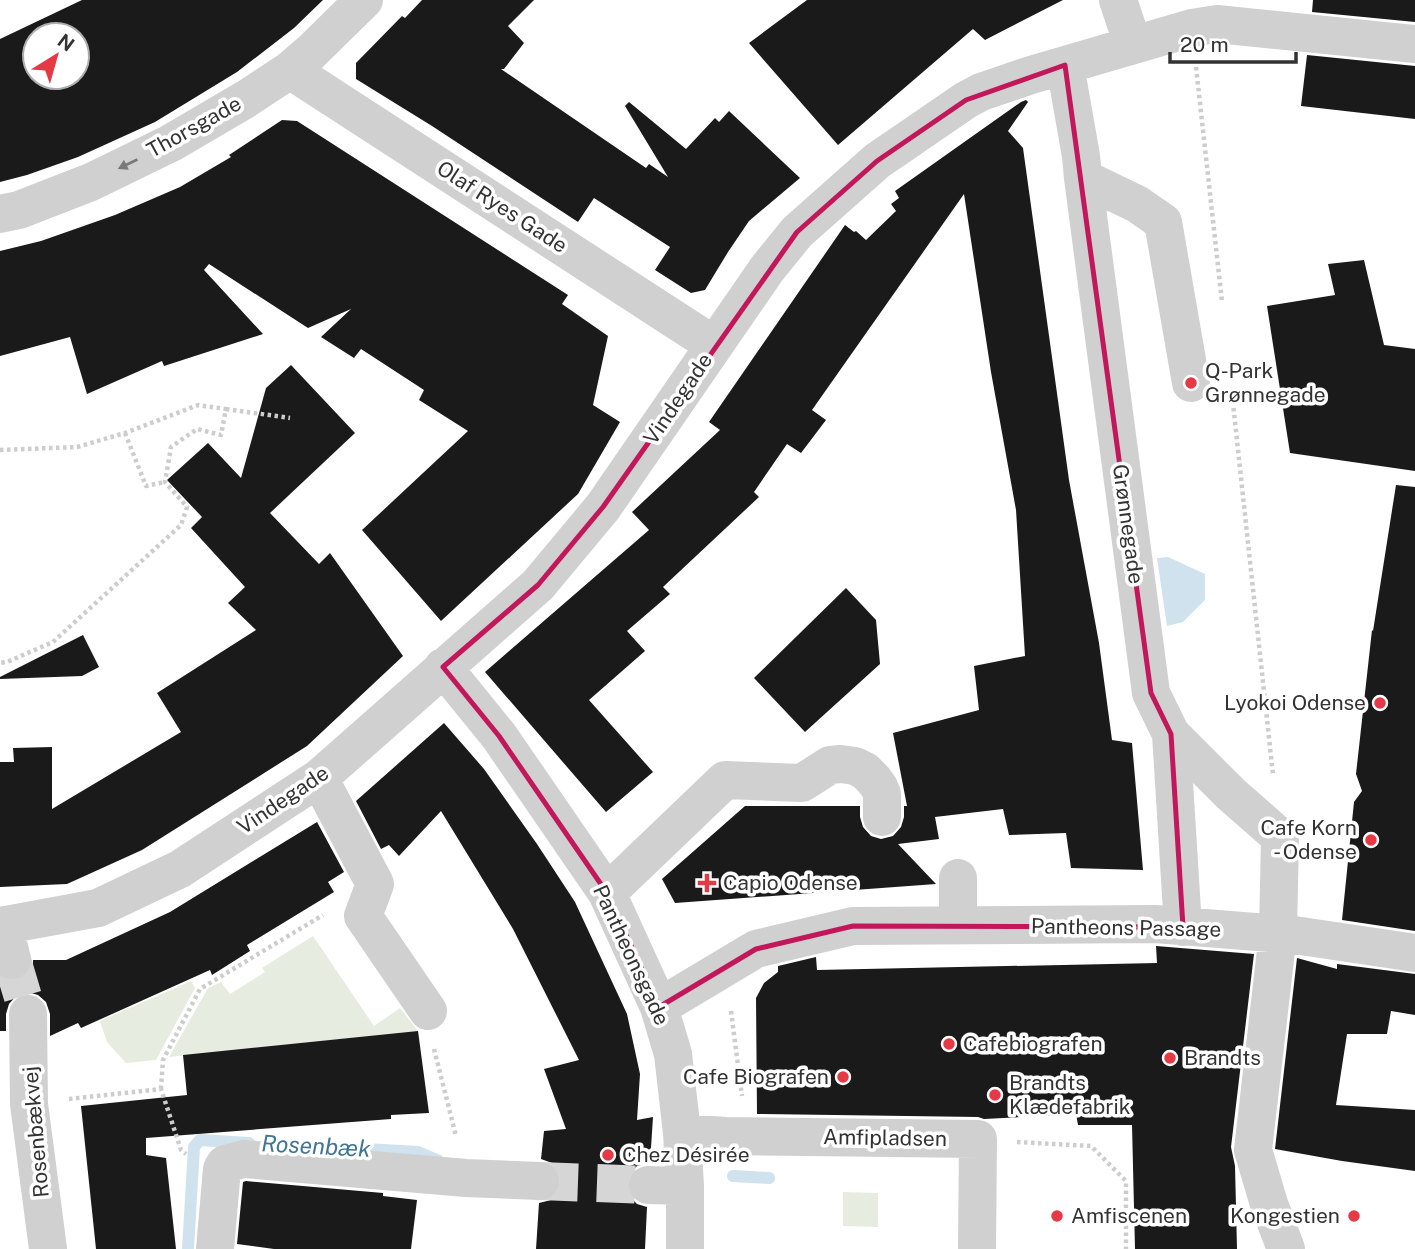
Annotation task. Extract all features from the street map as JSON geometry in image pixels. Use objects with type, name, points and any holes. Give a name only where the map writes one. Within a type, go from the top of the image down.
[{"type":"street","name":"Thorsgade","points":[[0,214],[19,210],[90,182],[171,143],[246,99],[311,52],[364,0]]},
{"type":"street","points":[[1118,0],[1133,45]]},
{"type":"street","name":"Vindegade","points":[[5,937],[98,908],[180,869],[320,778],[538,585],[603,507],[766,270],[797,233],[877,161],[936,119],[981,92],[1192,28],[1217,24],[1415,44]]},
{"type":"street","name":"Grønnegade","points":[[1065,65],[1081,156],[1151,693],[1171,734],[1231,794],[1280,837]]},
{"type":"street","name":"Olaf Ryes Gade","points":[[290,69],[715,345]]},
{"type":"street","points":[[1083,178],[1137,204],[1163,222],[1191,383]]},
{"type":"street","name":"Pantheonsgade","points":[[443,667],[499,736],[607,893],[659,1007],[673,1054],[682,1133],[667,1185],[685,1249]]},
{"type":"street","points":[[1171,734],[1183,926]]},
{"type":"street","points":[[607,893],[725,780],[802,783],[830,765],[855,766],[865,771],[879,787],[882,794],[882,817]]},
{"type":"street","points":[[320,778],[375,884],[363,916],[430,1028]]},
{"type":"street","points":[[1280,837],[1286,934],[1253,1150],[1286,1249]]},
{"type":"street","points":[[958,878],[958,925]]},
{"type":"street","name":"Pantheons Passage","points":[[659,1007],[756,949],[853,926],[1155,924],[1286,934]]},
{"type":"street","points":[[1286,934],[1415,953]]},
{"type":"street","name":"Rosenbækvej","points":[[28,1014],[29,1104],[48,1249]]},
{"type":"street","name":"Amfipladsen","points":[[682,1133],[978,1139],[977,1249]]},
{"type":"street","points":[[215,1249],[222,1170],[225,1164],[244,1158],[466,1178],[540,1181]]},
{"type":"path","points":[[1192,28],[1222,302]]},
{"type":"path","points":[[1231,384],[1280,837]]},
{"type":"path","points":[[0,450],[77,447],[125,433],[198,405],[290,418]]},
{"type":"path","points":[[0,663],[53,642],[181,525],[187,508],[165,482],[171,447],[197,429],[221,435],[226,409]]},
{"type":"path","points":[[125,433],[146,486],[165,482]]},
{"type":"path","points":[[222,1170],[181,1150],[161,1089],[163,1060],[200,989],[375,884]]},
{"type":"path","points":[[726,967],[747,1136]]},
{"type":"path","points":[[430,1028],[466,1178]]},
{"type":"path","points":[[29,1104],[161,1089]]},
{"type":"path","points":[[978,1139],[1091,1146],[1126,1181],[1126,1249]]},
{"type":"highlighted area","points":[[1065,65],[1151,693],[1171,734],[1183,927],[853,926],[756,949],[659,1007],[607,893],[499,736],[443,667],[538,585],[603,507],[797,232],[877,161],[966,100]]},
{"type":"shaded area","points":[[313,936],[374,1026],[400,1008],[418,1031],[169,1057],[208,988],[221,982],[230,994],[265,972],[262,968]]},
{"type":"shaded area","points":[[191,981],[195,988],[156,1060],[126,1063],[107,1042],[100,1021]]},
{"type":"shaded area","points":[[843,1192],[878,1193],[878,1227],[843,1226]]},
{"type":"water","points":[[1168,557],[1205,574],[1205,600],[1183,622],[1167,626],[1157,558]]},
{"type":"building","points":[[82,0],[323,0],[294,28],[237,72],[155,122],[78,157],[0,182],[0,39],[21,29],[21,91],[91,91],[91,21],[38,21]]},
{"type":"building","points":[[422,0],[534,0],[508,26],[524,43],[504,69],[501,69],[646,168],[649,164],[668,177],[625,106],[629,102],[686,149],[715,118],[719,122],[729,111],[800,178],[749,221],[705,290],[691,293],[655,270],[670,247],[594,198],[578,222],[356,79],[356,63],[402,16],[405,18]]},
{"type":"building","points":[[807,0],[1063,0],[985,40],[973,29],[838,145],[749,43]]},
{"type":"building","points":[[1313,0],[1415,0],[1415,22],[1312,12]]},
{"type":"building","points":[[1307,55],[1415,66],[1415,119],[1301,106]]},
{"type":"building","points":[[1026,100],[1028,102],[1008,131],[1023,148],[1069,480],[1099,643],[1112,740],[1132,743],[1143,870],[1071,868],[1066,833],[1009,835],[1003,809],[935,817],[939,839],[898,844],[936,884],[675,903],[662,879],[745,806],[860,806],[863,827],[871,836],[881,839],[893,836],[901,827],[904,806],[907,806],[893,733],[979,710],[974,666],[1025,656],[1016,510],[991,372],[964,194],[812,410],[826,420],[801,453],[787,444],[754,492],[759,497],[663,587],[670,594],[627,631],[645,651],[589,700],[653,772],[606,812],[485,672],[649,530],[632,512],[720,430],[709,422],[845,225],[866,240],[896,211],[891,204],[899,198],[895,191]]},
{"type":"building","points":[[282,120],[297,121],[568,295],[562,304],[608,336],[593,405],[620,422],[578,494],[441,621],[362,530],[468,431],[419,400],[424,390],[361,349],[354,358],[321,337],[351,309],[308,328],[209,264],[204,270],[263,334],[164,366],[162,361],[87,394],[70,337],[0,356],[0,251],[41,241],[115,215],[180,187],[231,157],[229,155]]},
{"type":"building","points":[[1364,260],[1384,345],[1415,349],[1415,471],[1290,453],[1267,306],[1335,295],[1328,264]]},
{"type":"building","points":[[291,365],[355,433],[270,513],[319,564],[330,553],[403,656],[307,746],[142,850],[67,884],[0,887],[0,762],[14,762],[13,748],[52,747],[52,809],[181,732],[157,693],[256,630],[228,603],[245,587],[191,528],[202,517],[167,480],[208,443],[241,478],[266,388]]},
{"type":"building","points":[[1396,485],[1415,487],[1415,931],[1342,920],[1354,802],[1362,791],[1356,774],[1372,630]]},
{"type":"building","points":[[846,588],[876,620],[880,664],[805,732],[754,678]]},
{"type":"building","points":[[83,635],[99,667],[82,676],[0,679],[0,677]]},
{"type":"building","points":[[444,723],[484,769],[575,902],[627,1014],[640,1074],[637,1120],[653,1117],[650,1163],[637,1166],[629,1174],[626,1184],[629,1196],[637,1204],[647,1207],[645,1249],[536,1249],[539,1203],[551,1200],[559,1192],[562,1183],[559,1170],[552,1163],[541,1159],[544,1131],[566,1129],[544,1069],[579,1060],[513,929],[441,811],[399,856],[389,845],[381,849],[356,801]]},
{"type":"building","points":[[317,822],[344,872],[328,882],[334,892],[247,945],[250,951],[212,975],[210,970],[81,1028],[78,1023],[50,1036],[50,1014],[46,1002],[38,995],[27,992],[17,995],[9,1004],[6,1031],[0,1031],[0,978],[18,981],[27,976],[33,967],[33,960],[66,960],[170,912]]},
{"type":"building","name":"Brandts Klædefabrik","points":[[1156,946],[1254,954],[1231,1147],[1235,1166],[1237,1249],[1135,1249],[1132,1125],[1078,1125],[1076,1114],[984,1119],[757,1114],[756,998],[764,983],[778,972],[778,966],[816,957],[817,970],[1157,963]]},
{"type":"building","points":[[1297,958],[1337,969],[1337,964],[1415,974],[1415,1015],[1391,1011],[1387,1034],[1347,1034],[1336,1105],[1415,1110],[1415,1171],[1275,1149]]},
{"type":"building","points":[[418,1031],[429,1113],[391,1115],[391,1119],[146,1138],[146,1155],[166,1158],[176,1249],[96,1249],[81,1106],[187,1095],[183,1055]]},
{"type":"building","points":[[243,1182],[383,1193],[383,1196],[417,1200],[411,1249],[274,1249],[237,1244]]},
{"type":"waterway","name":"Rosenbæk","points":[[188,1249],[194,1147],[200,1140],[249,1143]]},
{"type":"waterway","name":"Rosenbæk","points":[[312,1146],[418,1152],[439,1161]]},
{"type":"waterway","name":"Rosenbæk","points":[[733,1176],[769,1178]]},
{"type":"tunnel","points":[[12,960],[28,1014]]},
{"type":"tunnel","points":[[540,1181],[648,1185]]},
{"type":"place","name":"Q-Park Grønnegade","points":[[1191,383]]},
{"type":"place","name":"Lyokoi Odense","points":[[1380,703]]},
{"type":"place","name":"Cafe Korn - Odense","points":[[1371,840]]},
{"type":"place","name":"Capio Odense","points":[[707,883]]},
{"type":"place","name":"Cafebiografen","points":[[949,1044]]},
{"type":"place","name":"Brandts","points":[[1170,1058]]},
{"type":"place","name":"Cafe Biografen","points":[[843,1077]]},
{"type":"place","name":"Brandts Klædefabrik","points":[[995,1095]]},
{"type":"place","name":"Chez Désirée","points":[[608,1155]]},
{"type":"place","name":"Amfiscenen","points":[[1057,1216]]},
{"type":"place","name":"Kongestien","points":[[1354,1216]]}]
